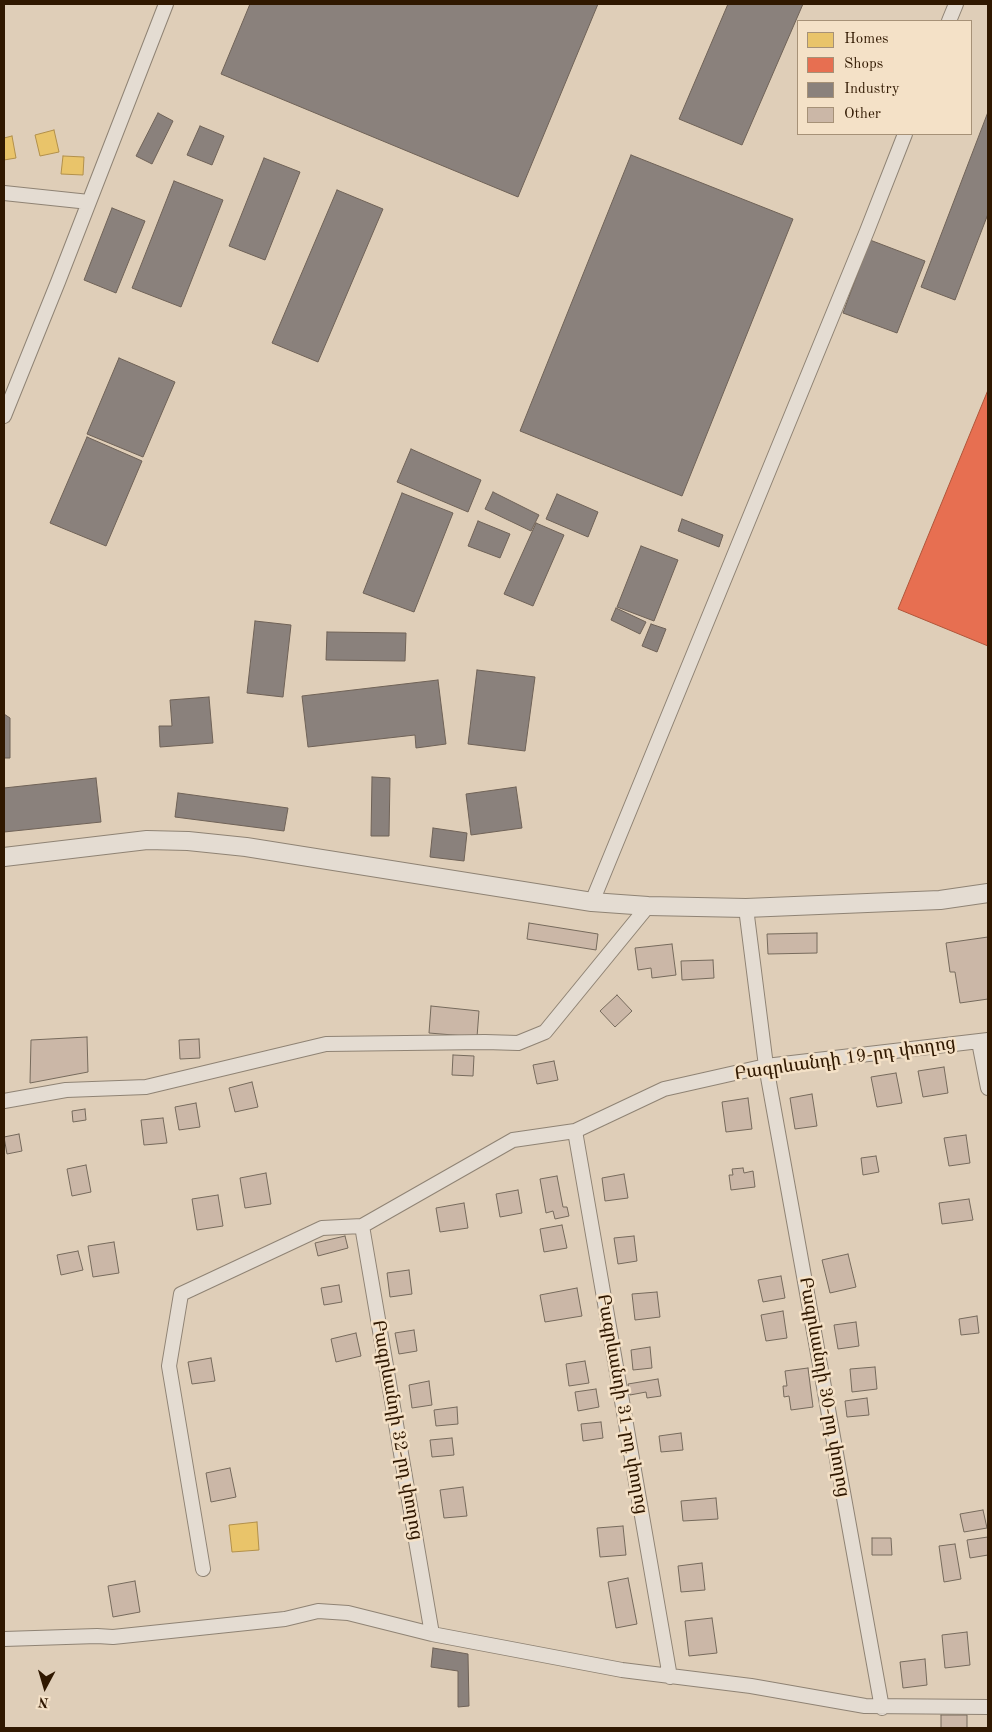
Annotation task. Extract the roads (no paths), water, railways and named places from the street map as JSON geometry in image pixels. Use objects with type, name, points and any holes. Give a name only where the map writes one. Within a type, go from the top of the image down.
[{"type":"street","points":[[4,416],[166,4]]},
{"type":"street","points":[[949,20],[956,4]]},
{"type":"street","points":[[592,902],[867,232],[905,135]]},
{"type":"street","points":[[4,193],[89,202]]},
{"type":"street","points":[[4,857],[147,840],[188,841],[246,846],[592,902],[648,906],[746,908],[940,900],[988,893]]},
{"type":"street","points":[[4,1101],[66,1090],[146,1088],[326,1044],[518,1043],[546,1032],[648,906]]},
{"type":"street","name":"Բագրևանդի 30-րդ փողոց","points":[[746,908],[766,1066],[882,1708]]},
{"type":"street","points":[[984,1041],[988,1088]]},
{"type":"street","name":"Բագրևանդի 19-րդ փողոց","points":[[203,1569],[169,1366],[181,1294],[322,1228],[362,1226],[513,1140],[575,1132],[664,1089],[766,1066],[984,1041]]},
{"type":"street","name":"Բագրևանդի 31-րդ փողոց","points":[[575,1132],[670,1677]]},
{"type":"street","name":"Բագրևանդի 32-րդ փողոց","points":[[362,1226],[432,1634]]},
{"type":"street","points":[[4,1639],[97,1636],[113,1638],[285,1619],[318,1611],[348,1612],[432,1634],[622,1670],[751,1686],[882,1708],[988,1707]]}]
